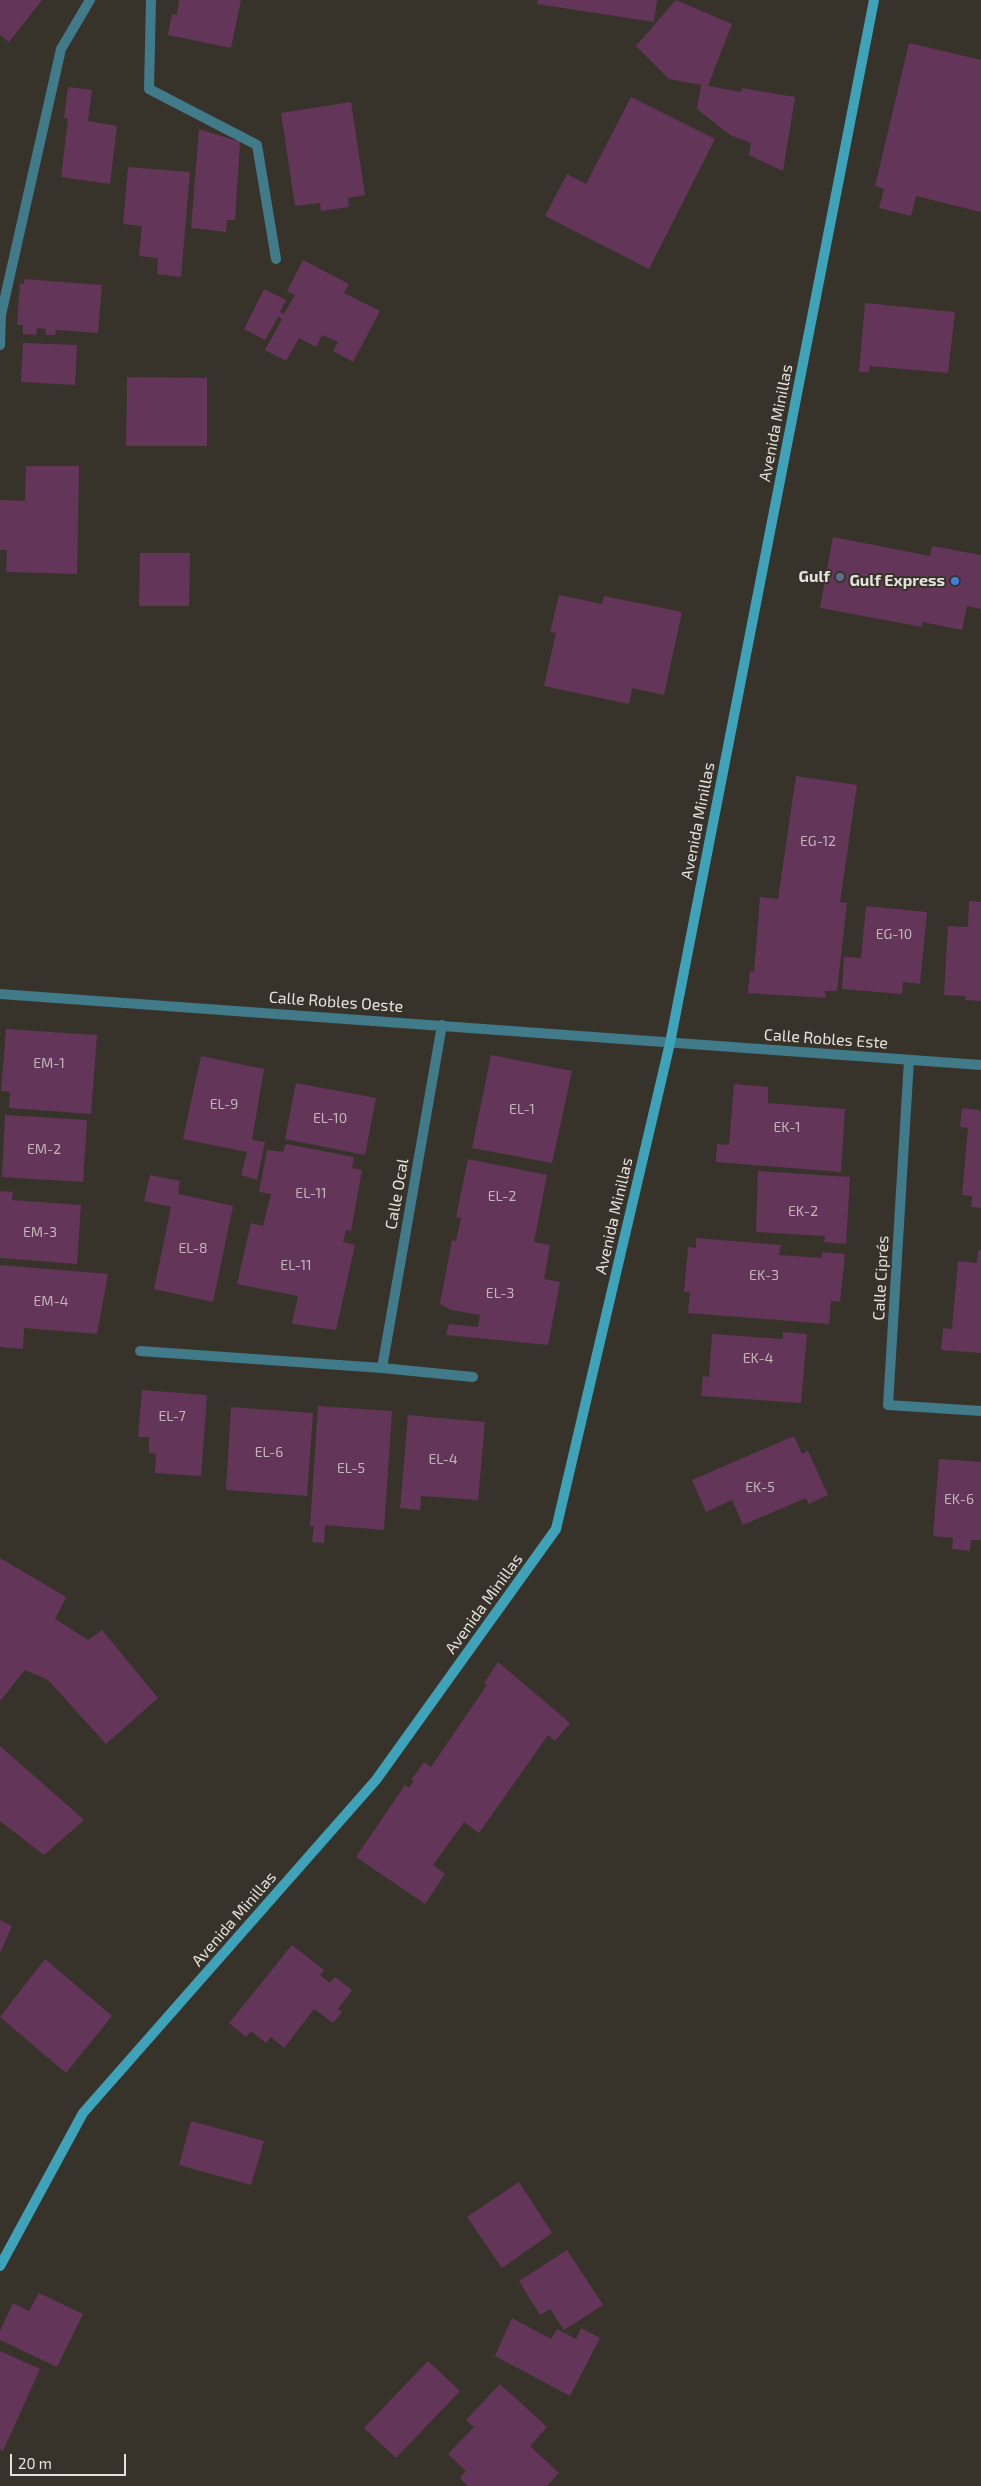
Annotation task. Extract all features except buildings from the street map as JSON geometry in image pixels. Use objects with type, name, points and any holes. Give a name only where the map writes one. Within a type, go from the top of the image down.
[{"type":"street","points":[[0,345],[1,316],[61,49],[90,0]]},
{"type":"street","points":[[151,0],[149,88],[257,145],[276,259]]},
{"type":"street","name":"Avenida Minillas","points":[[0,2266],[83,2113],[376,1780],[556,1529],[670,1044],[874,0]]},
{"type":"street","name":"Calle Robles Oeste","points":[[0,994],[442,1025],[670,1044]]},
{"type":"street","name":"Calle Ocal","points":[[382,1368],[442,1025]]},
{"type":"street","name":"Calle Robles Este","points":[[670,1044],[981,1065]]},
{"type":"street","name":"Calle Ciprés","points":[[909,1060],[888,1404],[981,1411]]},
{"type":"street","points":[[140,1351],[382,1368],[473,1377]]},
{"type":"place","name":"Gulf","points":[[840,577]]},
{"type":"place","name":"Gulf Express","points":[[955,581]]}]
